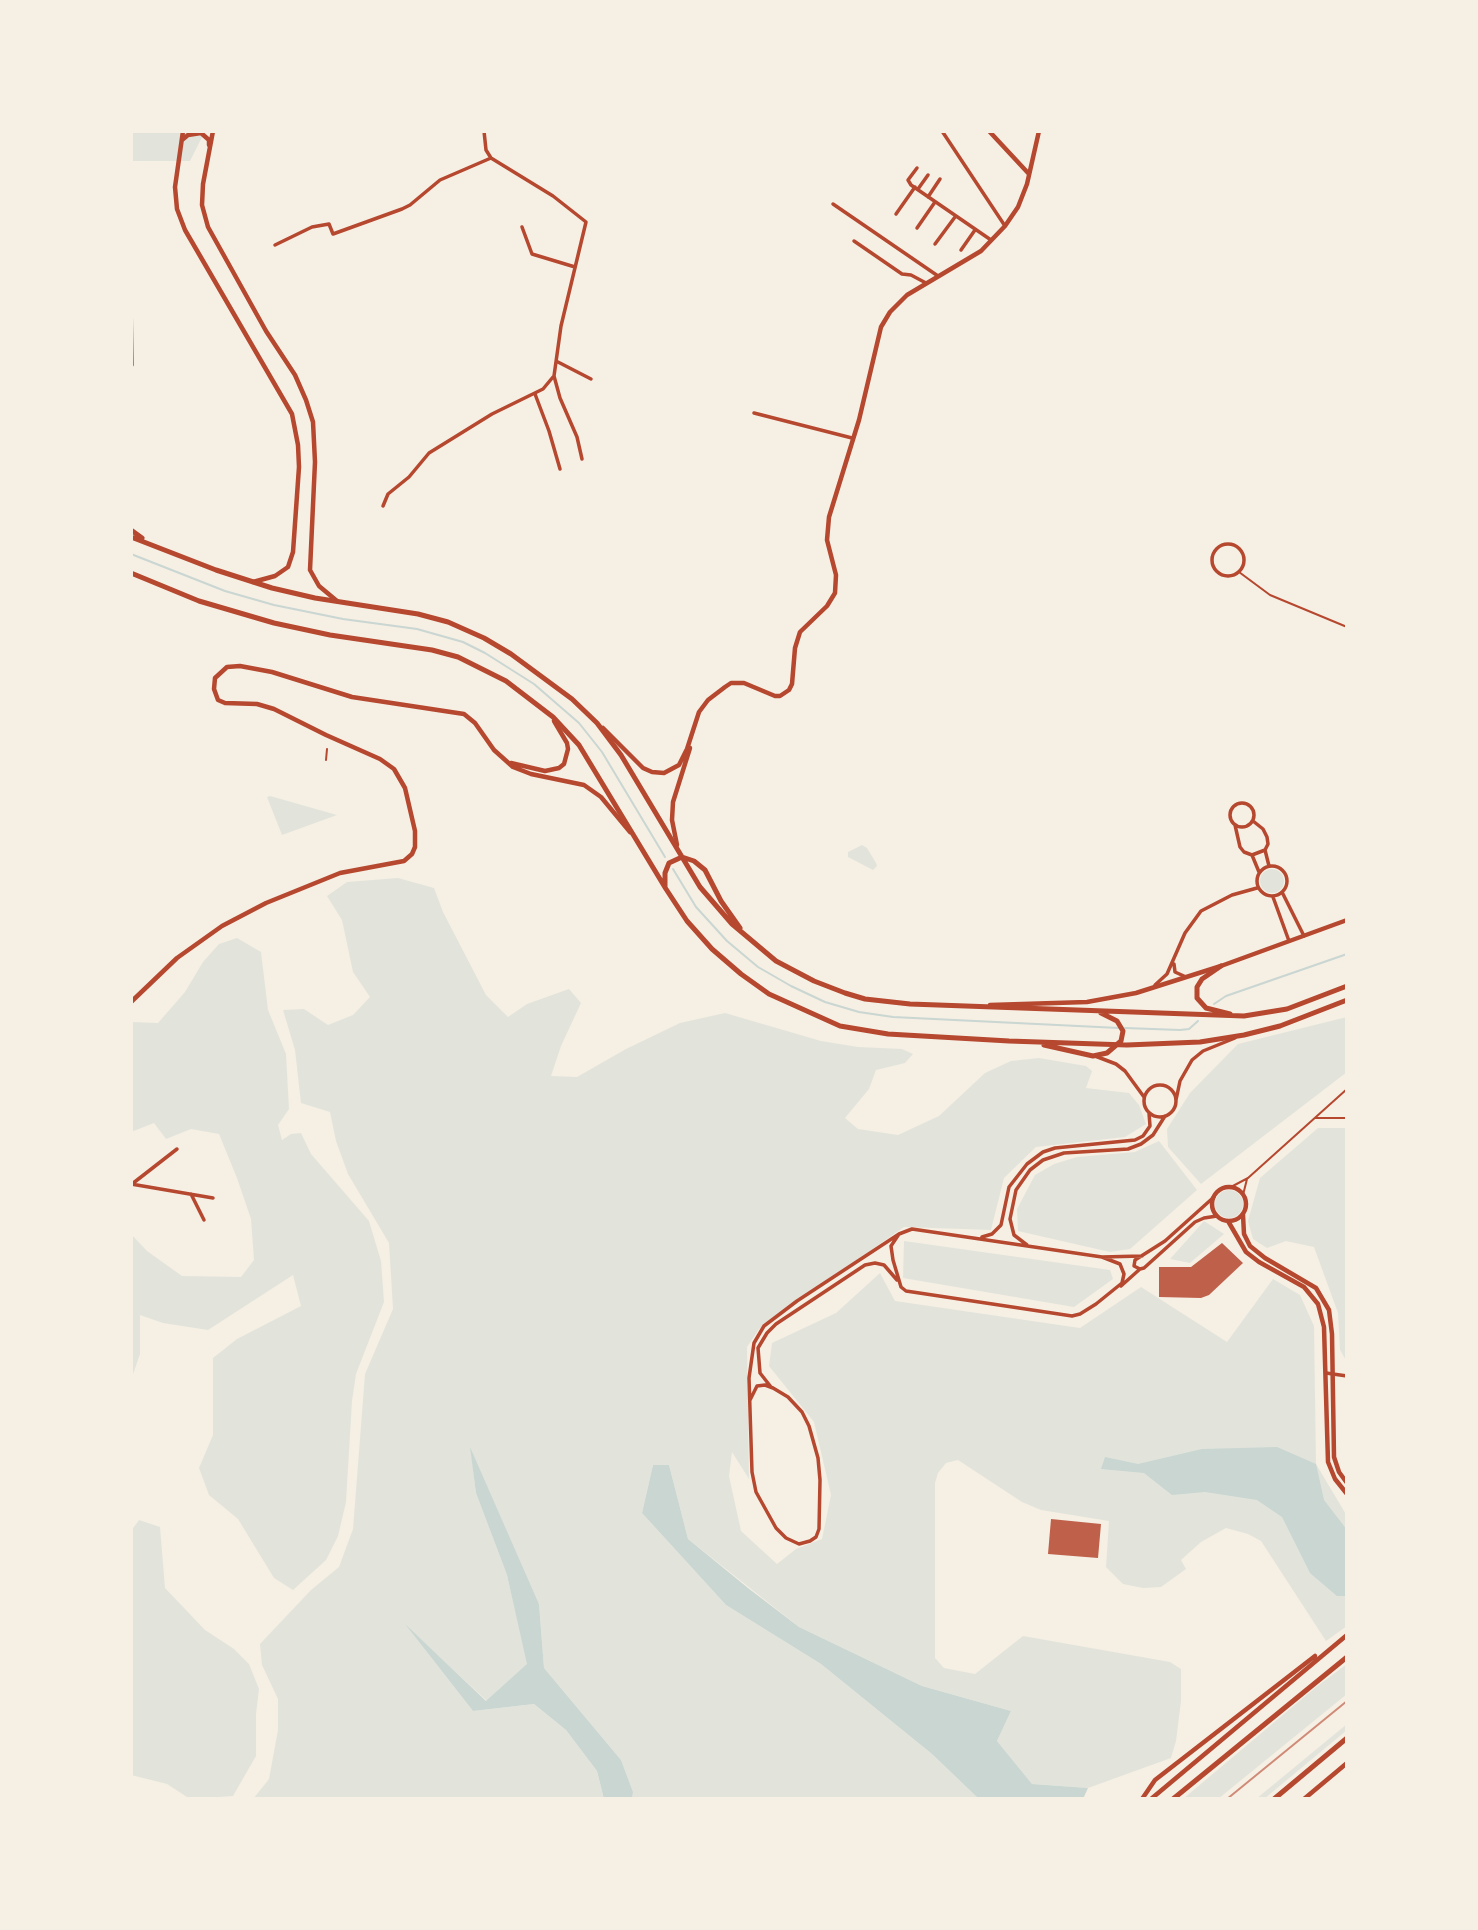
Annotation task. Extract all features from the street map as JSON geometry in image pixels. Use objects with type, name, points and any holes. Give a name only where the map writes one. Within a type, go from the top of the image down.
[{"type":"main road","points":[[183,131],[175,187],[177,209],[185,230],[292,414],[298,445],[293,552],[288,567],[275,576],[252,582]]},
{"type":"main road","points":[[214,131],[203,184],[202,205],[208,227],[295,375],[310,411],[315,462],[310,570],[321,589],[341,603]]},
{"type":"main road","points":[[989,131],[1030,174]]},
{"type":"main road","points":[[677,849],[672,820],[673,802],[699,712],[708,700],[732,683],[744,683],[775,696],[785,693],[792,684],[795,648],[800,632],[827,606],[835,593],[836,575],[827,530],[859,420],[881,327],[899,301],[975,256],[993,241],[1018,207],[1030,174],[1039,131]]},
{"type":"main road","points":[[179,147],[188,135],[201,133],[209,140],[209,153]]},
{"type":"main road","points":[[131,530],[151,544]]},
{"type":"main road","points":[[131,537],[252,582],[341,603],[418,614],[471,632],[533,668],[572,699],[642,768],[657,773],[670,771],[679,765],[695,724]]},
{"type":"main road","points":[[131,573],[199,601],[274,623],[330,635],[432,650],[458,657],[506,681],[552,717],[583,752],[666,889],[699,936],[726,962],[769,994],[797,1008],[840,1026],[862,1030],[1009,1041],[1057,1047],[1093,1056],[1107,1053],[1119,1043],[1123,1031],[1112,1018],[1091,1010]]},
{"type":"main road","points":[[131,1002],[177,958],[222,926],[267,903],[340,873],[404,861],[415,847],[415,831],[405,788],[394,769],[380,759],[274,709],[257,704],[225,703],[218,700],[214,683],[221,670],[233,666],[286,676],[352,697],[464,714],[475,723],[504,760],[523,771],[577,782],[590,788],[634,836]]},
{"type":"main road","points":[[504,760],[537,771],[552,771],[564,764],[568,749],[564,736],[552,717]]},
{"type":"main road","points":[[597,723],[621,755],[713,904],[749,940],[793,971],[845,993],[889,1003],[1244,1016],[1287,1009],[1347,986]]},
{"type":"main road","points":[[666,889],[666,867],[673,860],[682,857],[694,861],[705,870],[721,901],[749,940]]},
{"type":"main road","points":[[971,1005],[1087,1002],[1136,993],[1221,966],[1347,920]]},
{"type":"main road","points":[[1221,966],[1202,979],[1197,987],[1197,998],[1206,1008],[1244,1016]]},
{"type":"main road","points":[[1009,1041],[1200,1042],[1280,1026],[1347,1000]]},
{"type":"main road","points":[[1229,1188],[1243,1195],[1246,1204],[1238,1219],[1228,1221],[1217,1216],[1213,1207],[1214,1197],[1220,1190],[1229,1188]]},
{"type":"main road","points":[[1242,1214],[1246,1241],[1255,1251],[1309,1282],[1320,1293],[1329,1310],[1334,1374],[1334,1457],[1339,1472],[1347,1483]]},
{"type":"main road","points":[[1228,1221],[1245,1252],[1304,1287],[1312,1295],[1322,1314],[1328,1462],[1335,1479],[1347,1494]]},
{"type":"main road","points":[[1142,1799],[1155,1780],[1296,1669],[1347,1634]]},
{"type":"main road","points":[[1151,1799],[1336,1642]]},
{"type":"main road","points":[[1173,1799],[1347,1656]]},
{"type":"main road","points":[[1274,1799],[1347,1738]]},
{"type":"main road","points":[[1304,1799],[1347,1763]]},
{"type":"street","points":[[484,131],[486,150],[491,158],[553,196],[584,220],[586,226],[575,267],[554,376],[582,458]]},
{"type":"street","points":[[942,131],[1005,226]]},
{"type":"street","points":[[275,245],[321,225],[329,224],[332,234],[410,205],[440,180],[491,158]]},
{"type":"street","points":[[916,168],[908,180],[916,188],[993,241]]},
{"type":"street","points":[[896,214],[928,174]]},
{"type":"street","points":[[928,197],[940,179]]},
{"type":"street","points":[[916,228],[935,202]]},
{"type":"street","points":[[833,204],[939,276]]},
{"type":"street","points":[[935,244],[955,217]]},
{"type":"street","points":[[522,227],[531,254],[575,267]]},
{"type":"street","points":[[961,250],[975,230]]},
{"type":"street","points":[[854,241],[902,274],[911,275],[926,283]]},
{"type":"street","points":[[131,301],[132,365]]},
{"type":"street","points":[[556,361],[591,379]]},
{"type":"street","points":[[383,506],[388,494],[409,477],[429,453],[492,414],[535,394],[547,386],[554,376]]},
{"type":"street","points":[[535,394],[560,469]]},
{"type":"street","points":[[754,413],[852,438]]},
{"type":"street","points":[[1228,544],[1241,550],[1244,559],[1239,572],[1230,576],[1215,570],[1213,555],[1219,547],[1228,544]]},
{"type":"street","points":[[1252,821],[1253,809],[1247,804],[1233,806],[1231,821],[1235,825],[1240,847],[1252,855],[1265,850]]},
{"type":"street","points":[[1235,825],[1243,827],[1252,821]]},
{"type":"street","points":[[1252,821],[1266,834],[1268,844],[1265,850],[1269,866]]},
{"type":"street","points":[[1252,855],[1259,872],[1257,888],[1263,894],[1273,897],[1282,892],[1287,884],[1286,875],[1279,868],[1269,866],[1259,872]]},
{"type":"street","points":[[1154,987],[1167,974],[1185,933],[1201,911],[1232,895],[1257,888]]},
{"type":"street","points":[[1282,892],[1304,936]]},
{"type":"street","points":[[1273,897],[1290,942]]},
{"type":"street","points":[[1174,962],[1175,972],[1186,977]]},
{"type":"street","points":[[1029,1246],[1014,1235],[1010,1219],[1016,1190],[1030,1171],[1043,1160],[1064,1153],[1128,1149],[1141,1144],[1153,1135],[1165,1116],[1173,1110],[1180,1081],[1192,1060],[1203,1051],[1244,1035]]},
{"type":"street","points":[[973,1238],[988,1236],[996,1231],[1002,1220],[1009,1187],[1019,1171],[1034,1158],[1062,1147],[1135,1140],[1150,1126],[1144,1097],[1125,1071],[1116,1064],[1093,1056]]},
{"type":"street","points":[[1144,1097],[1153,1087],[1163,1086],[1172,1091],[1176,1100]]},
{"type":"street","points":[[1149,1113],[1157,1117],[1165,1116]]},
{"type":"street","points":[[132,1184],[177,1149]]},
{"type":"street","points":[[132,1184],[213,1198]]},
{"type":"street","points":[[191,1194],[204,1220]]},
{"type":"street","points":[[1140,1269],[1133,1264],[1165,1241],[1214,1197]]},
{"type":"street","points":[[773,1388],[760,1373],[758,1348],[767,1334],[789,1314],[871,1263],[889,1268],[901,1287],[916,1293],[1072,1316],[1080,1314],[1119,1287],[1195,1223],[1204,1217],[1217,1216]]},
{"type":"street","points":[[750,1400],[757,1386],[773,1388],[788,1397],[802,1412],[811,1433],[818,1458],[819,1529],[816,1537],[810,1541],[799,1544],[786,1538],[776,1528],[756,1492],[752,1472],[749,1378],[751,1352],[757,1335],[764,1326],[899,1234],[912,1229],[1102,1257],[1117,1262],[1123,1269],[1124,1279],[1119,1287]]},
{"type":"street","points":[[899,1234],[893,1241],[891,1250],[901,1287]]},
{"type":"street","points":[[1102,1257],[1142,1256]]},
{"type":"street","points":[[1326,1373],[1347,1377]]},
{"type":"lane","points":[[1239,572],[1270,595],[1347,627]]},
{"type":"lane","points":[[1229,1188],[1248,1178],[1347,1089]]},
{"type":"lane","points":[[1314,1118],[1347,1118]]},
{"type":"lane","points":[[1243,1195],[1248,1178]]},
{"type":"path","points":[[326,760],[327,749]]},
{"type":"shaded area","points":[[131,131],[205,131],[190,161],[131,161]]},
{"type":"shaded area","points":[[267,797],[337,815],[282,835]]},
{"type":"shaded area","points":[[862,845],[867,848],[876,863],[877,866],[873,870],[848,857],[848,852]]},
{"type":"shaded area","points":[[1272,869],[1281,872],[1284,881],[1281,890],[1272,893],[1263,890],[1260,881],[1263,872]]},
{"type":"shaded area","points":[[398,878],[434,888],[443,912],[486,995],[508,1017],[527,1004],[569,989],[581,1003],[561,1046],[551,1076],[577,1077],[680,1023],[725,1013],[821,1041],[858,1047],[902,1049],[913,1054],[905,1063],[876,1070],[869,1089],[845,1118],[858,1129],[898,1135],[939,1116],[985,1073],[1011,1061],[1039,1058],[1086,1066],[1092,1071],[1086,1088],[1129,1093],[1139,1105],[1146,1124],[1125,1137],[1036,1147],[1004,1178],[991,1230],[904,1227],[759,1329],[747,1347],[749,1479],[732,1452],[729,1476],[741,1531],[777,1564],[796,1549],[822,1539],[831,1495],[814,1422],[769,1366],[772,1343],[836,1313],[880,1273],[895,1301],[1080,1328],[1141,1287],[1227,1342],[1273,1279],[1300,1295],[1314,1326],[1316,1464],[1347,1516],[1347,1626],[1326,1641],[1261,1541],[1248,1534],[1226,1528],[1201,1542],[1181,1560],[1186,1569],[1161,1587],[1143,1588],[1123,1584],[1106,1567],[1109,1521],[1041,1510],[1022,1502],[958,1460],[946,1463],[938,1473],[935,1483],[935,1658],[944,1668],[975,1674],[1023,1636],[1170,1662],[1181,1669],[1181,1701],[1171,1758],[1088,1788],[1032,1784],[997,1741],[1011,1711],[922,1686],[799,1627],[688,1539],[669,1465],[653,1465],[642,1513],[726,1605],[821,1664],[932,1754],[979,1799],[632,1799],[633,1792],[621,1760],[544,1668],[539,1604],[471,1451],[476,1493],[507,1575],[528,1664],[487,1701],[409,1629],[473,1711],[534,1704],[566,1730],[597,1771],[604,1799],[253,1799],[269,1779],[278,1730],[278,1699],[262,1665],[260,1644],[311,1590],[339,1567],[353,1529],[365,1374],[393,1309],[389,1243],[348,1174],[336,1141],[330,1112],[301,1103],[295,1050],[283,1010],[304,1009],[328,1025],[353,1015],[370,997],[353,972],[342,920],[327,896],[347,882]]},
{"type":"shaded area","points":[[237,938],[261,952],[268,1010],[286,1054],[289,1109],[278,1125],[282,1140],[291,1134],[301,1133],[311,1154],[369,1221],[381,1261],[384,1302],[356,1374],[346,1502],[338,1536],[326,1560],[293,1590],[274,1578],[238,1519],[209,1495],[199,1468],[213,1435],[213,1358],[237,1339],[301,1306],[293,1275],[208,1330],[163,1323],[140,1315],[140,1354],[131,1380],[131,1234],[147,1251],[182,1276],[241,1277],[254,1260],[251,1219],[219,1134],[191,1129],[166,1139],[154,1123],[131,1132],[131,1022],[158,1023],[185,992],[203,962],[219,944]]},
{"type":"shaded area","points":[[1347,1017],[1347,1072],[1201,1184],[1168,1147],[1167,1129],[1190,1093],[1238,1044]]},
{"type":"shaded area","points":[[1318,1128],[1347,1128],[1347,1362],[1340,1350],[1338,1313],[1314,1247],[1286,1241],[1267,1248],[1253,1239],[1248,1221],[1260,1178]]},
{"type":"shaded area","points":[[1159,1141],[1197,1190],[1130,1249],[1110,1252],[1018,1231],[1017,1209],[1035,1175],[1054,1164],[1077,1157],[1135,1152]]},
{"type":"shaded area","points":[[1229,1190],[1239,1194],[1243,1204],[1239,1214],[1229,1218],[1219,1214],[1215,1204],[1219,1194]]},
{"type":"shaded area","points":[[1204,1221],[1224,1234],[1190,1263],[1170,1259]]},
{"type":"shaded area","points":[[904,1241],[1110,1270],[1113,1279],[1074,1307],[903,1278]]},
{"type":"shaded area","points":[[470,1447],[539,1604],[544,1668],[621,1760],[633,1792],[632,1799],[604,1799],[597,1771],[566,1730],[534,1704],[473,1711],[405,1624],[486,1701],[527,1664],[507,1575],[476,1493]]},
{"type":"shaded area","points":[[1277,1447],[1316,1464],[1324,1500],[1347,1530],[1347,1596],[1337,1596],[1310,1573],[1282,1517],[1257,1500],[1205,1492],[1172,1495],[1144,1473],[1101,1469],[1105,1457],[1138,1464],[1202,1449]]},
{"type":"shaded area","points":[[653,1465],[669,1465],[688,1539],[748,1588],[799,1627],[922,1686],[1011,1711],[997,1741],[1032,1784],[1088,1788],[1083,1799],[979,1799],[932,1754],[821,1664],[726,1605],[642,1513]]},
{"type":"shaded area","points":[[139,1520],[160,1527],[165,1588],[205,1630],[234,1649],[249,1664],[259,1689],[256,1756],[233,1796],[190,1799],[167,1784],[131,1775],[131,1531]]},
{"type":"shaded area","points":[[1347,1664],[1347,1694],[1218,1799],[1183,1799],[1316,1687]]},
{"type":"shaded area","points":[[1347,1724],[1347,1730],[1264,1799],[1256,1799]]},
{"type":"building","points":[[1222,1243],[1243,1263],[1209,1295],[1201,1298],[1159,1297],[1159,1267],[1191,1267]]},
{"type":"building","points":[[1051,1519],[1101,1524],[1098,1558],[1048,1554]]},
{"type":"waterway","points":[[131,554],[225,591],[274,605],[343,619],[417,629],[463,642],[485,653],[534,684],[579,723],[602,752],[665,857]]},
{"type":"waterway","points":[[673,869],[696,907],[727,941],[758,967],[825,1002],[859,1012],[893,1017],[1119,1028]]},
{"type":"waterway","points":[[1214,1004],[1226,996],[1347,954]]},
{"type":"waterway","points":[[1125,1028],[1180,1030],[1189,1029],[1198,1021]]},
{"type":"railway","points":[[1227,1799],[1347,1701]]}]
